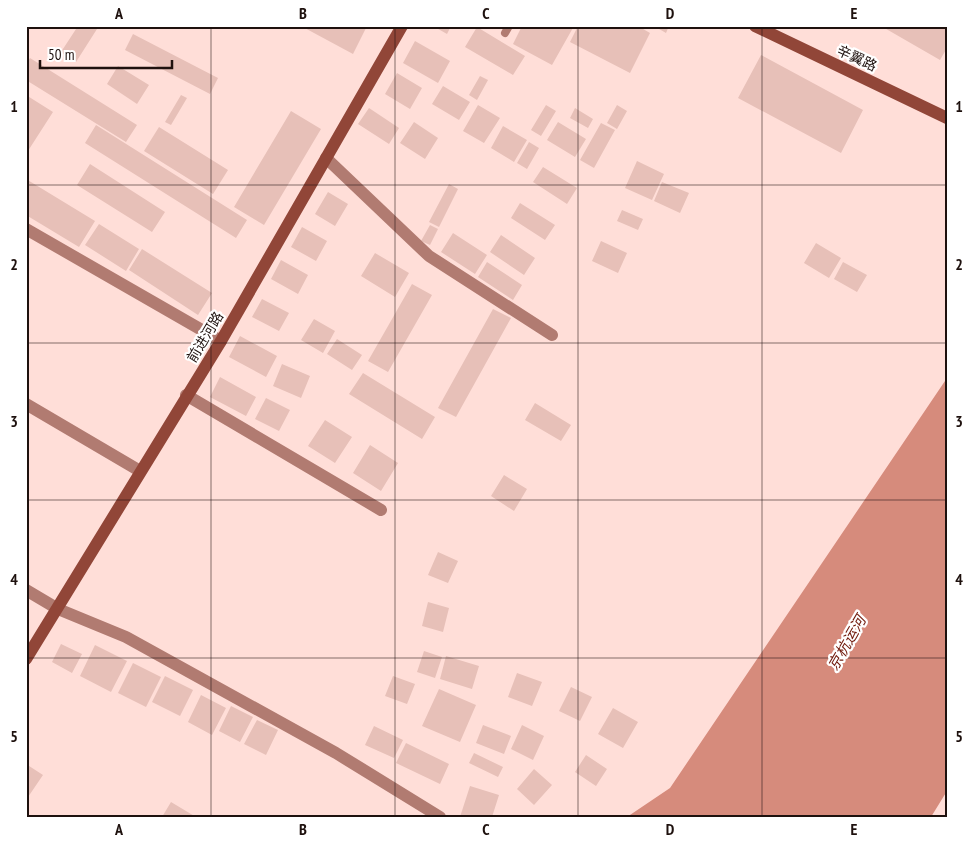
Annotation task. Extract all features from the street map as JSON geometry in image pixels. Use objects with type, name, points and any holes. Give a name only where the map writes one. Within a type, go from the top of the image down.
[{"type":"street","name":"前进河路","points":[[26,659],[186,395],[221,341],[402,26]]},
{"type":"street","name":"辛翼路","points":[[755,26],[947,118]]},
{"type":"street","points":[[326,158],[429,256],[552,335]]},
{"type":"street","points":[[26,228],[221,341]]},
{"type":"street","points":[[186,395],[381,510]]},
{"type":"street","points":[[26,404],[140,471]]},
{"type":"street","points":[[26,590],[58,609],[126,637],[336,753],[440,817]]},
{"type":"water","name":"京杭运河","points":[[947,378],[947,791],[931,817],[627,817],[670,788]]},
{"type":"building","points":[[78,26],[92,26],[97,29],[76,62],[61,52]]},
{"type":"building","points":[[301,26],[367,26],[353,54]]},
{"type":"building","points":[[433,26],[451,26],[447,34]]},
{"type":"building","points":[[522,26],[574,26],[552,65],[513,44]]},
{"type":"building","points":[[578,26],[638,26],[650,33],[630,73],[570,42]]},
{"type":"building","points":[[654,26],[669,26],[666,33]]},
{"type":"building","points":[[881,26],[947,26],[947,48],[940,60]]},
{"type":"building","points":[[477,27],[525,56],[513,75],[465,47]]},
{"type":"building","points":[[133,34],[218,78],[210,94],[125,50]]},
{"type":"building","points":[[415,41],[450,61],[438,83],[403,63]]},
{"type":"building","points":[[761,55],[863,110],[841,153],[738,98]]},
{"type":"building","points":[[30,58],[137,125],[126,142],[26,80],[26,64]]},
{"type":"building","points":[[118,66],[149,85],[137,104],[107,84]]},
{"type":"building","points":[[397,73],[422,88],[410,109],[385,94]]},
{"type":"building","points":[[480,76],[488,80],[477,100],[469,95]]},
{"type":"building","points":[[443,86],[470,102],[459,120],[432,104]]},
{"type":"building","points":[[26,95],[53,112],[26,154]]},
{"type":"building","points":[[181,95],[187,98],[171,125],[165,122]]},
{"type":"building","points":[[478,105],[500,118],[484,143],[463,131]]},
{"type":"building","points":[[546,105],[556,111],[541,136],[531,130]]},
{"type":"building","points":[[617,105],[627,111],[617,129],[607,123]]},
{"type":"building","points":[[369,108],[399,128],[389,144],[358,124]]},
{"type":"building","points":[[575,108],[593,119],[588,128],[570,118]]},
{"type":"building","points":[[291,111],[321,129],[264,225],[234,207]]},
{"type":"building","points":[[414,122],[438,138],[425,159],[400,143]]},
{"type":"building","points":[[558,122],[586,139],[575,157],[547,140]]},
{"type":"building","points":[[601,123],[615,130],[594,168],[580,160]]},
{"type":"building","points":[[96,125],[247,220],[236,238],[85,143]]},
{"type":"building","points":[[503,126],[527,140],[514,162],[491,148]]},
{"type":"building","points":[[159,127],[228,170],[213,194],[144,151]]},
{"type":"building","points":[[529,142],[539,148],[527,169],[517,163]]},
{"type":"building","points":[[637,161],[664,174],[652,200],[625,188]]},
{"type":"building","points":[[90,164],[165,212],[152,232],[77,185]]},
{"type":"building","points":[[543,167],[577,188],[567,204],[533,182]]},
{"type":"building","points":[[26,179],[95,221],[79,247],[26,215]]},
{"type":"building","points":[[662,182],[689,193],[680,213],[654,201]]},
{"type":"building","points":[[449,184],[458,189],[439,227],[429,222]]},
{"type":"building","points":[[328,192],[348,204],[335,226],[315,214]]},
{"type":"building","points":[[520,203],[555,225],[545,240],[511,218]]},
{"type":"building","points":[[622,210],[643,219],[638,230],[617,221]]},
{"type":"building","points":[[99,224],[139,249],[126,271],[85,245]]},
{"type":"building","points":[[430,225],[438,229],[430,245],[421,241]]},
{"type":"building","points":[[302,227],[327,241],[316,261],[291,247]]},
{"type":"building","points":[[453,233],[487,255],[475,274],[441,252]]},
{"type":"building","points":[[501,235],[535,258],[524,275],[490,252]]},
{"type":"building","points":[[601,241],[627,253],[618,273],[592,261]]},
{"type":"building","points":[[816,243],[841,258],[829,278],[804,263]]},
{"type":"building","points":[[142,249],[212,293],[198,315],[129,270]]},
{"type":"building","points":[[375,253],[409,273],[395,297],[361,276]]},
{"type":"building","points":[[281,260],[308,275],[298,294],[271,279]]},
{"type":"building","points":[[487,262],[522,285],[513,300],[478,277]]},
{"type":"building","points":[[843,262],[867,275],[857,292],[834,279]]},
{"type":"building","points":[[412,284],[432,295],[388,372],[368,361]]},
{"type":"building","points":[[262,299],[289,313],[279,331],[252,317]]},
{"type":"building","points":[[493,309],[511,318],[456,417],[438,408]]},
{"type":"building","points":[[314,319],[335,331],[323,353],[301,340]]},
{"type":"building","points":[[240,336],[277,356],[266,377],[229,357]]},
{"type":"building","points":[[337,339],[362,355],[352,370],[327,354]]},
{"type":"building","points":[[282,364],[310,376],[301,398],[273,386]]},
{"type":"building","points":[[363,373],[435,417],[422,439],[349,394]]},
{"type":"building","points":[[220,377],[256,397],[246,416],[210,397]]},
{"type":"building","points":[[266,398],[290,410],[279,431],[255,419]]},
{"type":"building","points":[[535,403],[571,425],[561,441],[525,420]]},
{"type":"building","points":[[325,420],[352,437],[335,463],[308,446]]},
{"type":"building","points":[[370,445],[398,463],[381,491],[353,473]]},
{"type":"building","points":[[504,475],[527,489],[514,511],[491,496]]},
{"type":"building","points":[[438,552],[458,561],[448,583],[428,575]]},
{"type":"building","points":[[428,602],[449,608],[443,632],[422,626]]},
{"type":"building","points":[[61,644],[82,654],[72,673],[52,662]]},
{"type":"building","points":[[95,645],[127,661],[111,692],[80,676]]},
{"type":"building","points":[[424,651],[442,657],[435,678],[417,672]]},
{"type":"building","points":[[446,656],[479,666],[472,689],[440,679]]},
{"type":"building","points":[[133,663],[161,677],[146,707],[118,693]]},
{"type":"building","points":[[517,673],[542,682],[532,706],[508,697]]},
{"type":"building","points":[[165,676],[193,690],[180,716],[152,702]]},
{"type":"building","points":[[393,676],[415,684],[407,704],[385,696]]},
{"type":"building","points":[[571,687],[592,697],[580,721],[559,711]]},
{"type":"building","points":[[439,689],[476,705],[460,742],[422,726]]},
{"type":"building","points":[[201,695],[226,708],[212,735],[188,722]]},
{"type":"building","points":[[231,706],[253,717],[240,742],[219,731]]},
{"type":"building","points":[[613,708],[638,722],[623,748],[598,734]]},
{"type":"building","points":[[257,720],[278,730],[266,755],[244,744]]},
{"type":"building","points":[[483,725],[511,736],[504,754],[476,743]]},
{"type":"building","points":[[522,725],[544,736],[533,760],[511,749]]},
{"type":"building","points":[[374,726],[403,740],[394,758],[365,745]]},
{"type":"building","points":[[406,743],[449,764],[440,784],[396,763]]},
{"type":"building","points":[[474,753],[503,767],[498,777],[469,763]]},
{"type":"building","points":[[586,755],[607,769],[596,786],[575,772]]},
{"type":"building","points":[[26,764],[43,775],[26,800]]},
{"type":"building","points":[[534,769],[552,785],[534,805],[517,789]]},
{"type":"building","points":[[470,786],[499,795],[492,817],[460,817]]},
{"type":"building","points":[[171,802],[196,817],[162,817]]}]
